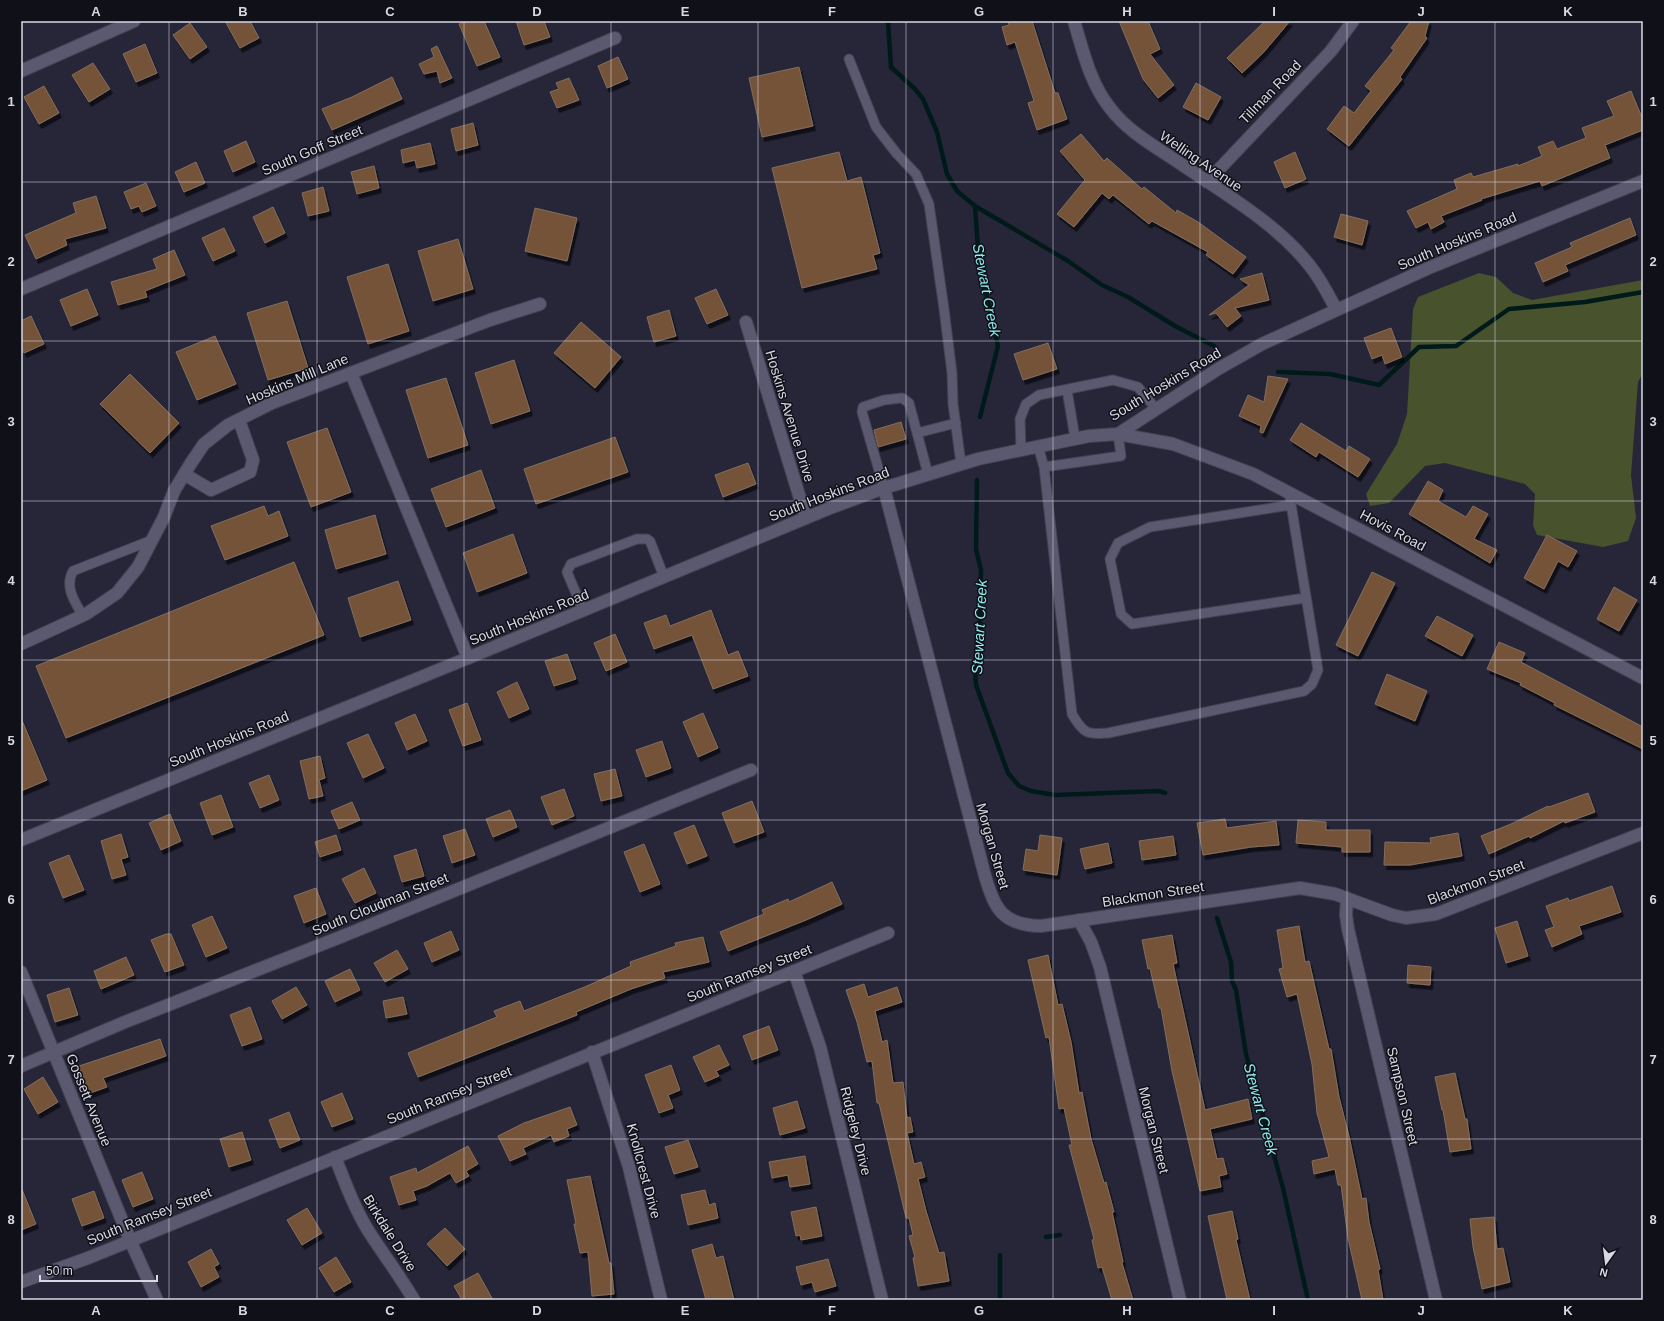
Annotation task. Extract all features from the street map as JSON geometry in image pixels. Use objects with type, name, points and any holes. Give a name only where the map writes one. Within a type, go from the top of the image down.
[{"type":"street","points":[[21,71],[134,21]]},
{"type":"street","name":"Welling Avenue","points":[[1074,21],[1092,76],[1110,108],[1139,136],[1269,226],[1296,249],[1314,270],[1336,309]]},
{"type":"street","name":"Tillman Road","points":[[1207,182],[1331,51],[1353,21]]},
{"type":"street","name":"South Goff Street","points":[[21,289],[615,38]]},
{"type":"street","name":"South Hoskins Road","points":[[21,840],[468,658],[806,518],[884,488],[961,464],[1021,449],[1075,438],[1118,434],[1218,369],[1256,348],[1336,309],[1431,267],[1643,181]]},
{"type":"street","name":"Hoskins Mill Lane","points":[[21,644],[83,616],[117,594],[138,567],[164,517],[174,490],[184,474],[204,444],[228,426],[272,403],[490,320],[540,304]]},
{"type":"street","name":"Hoskins Avenue Drive","points":[[746,322],[806,518]]},
{"type":"street","points":[[351,373],[468,658]]},
{"type":"street","points":[[184,474],[211,490],[250,472],[253,460],[239,420]]},
{"type":"street","name":"Hovis Road","points":[[1118,434],[1174,444],[1254,474],[1643,678]]},
{"type":"street","name":"Morgan Street","points":[[884,488],[924,649],[992,900],[1006,917],[1026,926],[1041,926],[1079,920],[1091,942],[1100,967],[1180,1300]]},
{"type":"street","name":"South Cloudman Street","points":[[21,1066],[124,1022],[343,936],[750,770]]},
{"type":"street","name":"Blackmon Street","points":[[1079,920],[1292,889],[1312,889],[1347,898],[1392,915],[1406,918],[1426,916],[1436,914],[1643,833]]},
{"type":"street","name":"Sampson Street","points":[[1347,898],[1346,915],[1348,929],[1436,1300]]},
{"type":"street","name":"South Ramsey Street","points":[[21,1282],[130,1240],[888,933]]},
{"type":"street","name":"Ridgeley Drive","points":[[794,971],[820,1047],[882,1300]]},
{"type":"street","name":"Gossett Avenue","points":[[21,972],[130,1240]]},
{"type":"street","name":"Knollcrest Drive","points":[[592,1052],[630,1168],[661,1300]]},
{"type":"street","name":"Birkdale Drive","points":[[335,1157],[354,1205],[373,1238],[401,1277],[414,1300]]},
{"type":"street","points":[[130,1240],[157,1300]]},
{"type":"lane","points":[[849,59],[876,127],[897,154],[916,174],[929,204],[944,309],[961,464]]},
{"type":"lane","points":[[1021,449],[1020,419],[1026,404],[1039,395],[1113,380],[1138,387],[1156,409]]},
{"type":"lane","points":[[1067,390],[1075,438]]},
{"type":"lane","points":[[884,488],[862,412],[863,407],[884,400],[902,398],[909,403],[928,474]]},
{"type":"lane","points":[[917,433],[956,423]]},
{"type":"lane","points":[[1044,467],[1121,456],[1118,434]]},
{"type":"lane","points":[[1038,446],[1044,467],[1072,714],[1081,728],[1092,734],[1116,731],[1304,691],[1312,684],[1318,670],[1305,598],[1289,492]]},
{"type":"lane","points":[[1291,505],[1150,527],[1118,543],[1110,559],[1121,614],[1132,624],[1305,598]]},
{"type":"lane","points":[[583,610],[567,572],[571,564],[637,539],[647,539],[650,541],[664,577]]},
{"type":"lane","points":[[83,616],[72,595],[70,577],[73,571],[152,540]]},
{"type":"green space","points":[[1479,273],[1496,277],[1513,293],[1532,300],[1643,280],[1643,373],[1638,382],[1631,475],[1636,518],[1628,541],[1603,547],[1537,535],[1533,525],[1535,494],[1525,484],[1445,463],[1425,466],[1389,503],[1370,506],[1366,494],[1397,444],[1407,414],[1413,309],[1418,297]]},
{"type":"building","points":[[225,21],[250,21],[259,38],[240,48]]},
{"type":"building","points":[[466,21],[484,21],[500,57],[477,66],[459,24]]},
{"type":"building","points":[[516,21],[544,21],[550,37],[524,45]]},
{"type":"building","points":[[1008,21],[1032,21],[1055,93],[1058,93],[1067,119],[1037,130],[1028,103],[1034,101],[1015,42],[1007,45],[1002,27],[1009,25]]},
{"type":"building","points":[[1119,21],[1148,21],[1160,49],[1150,54],[1174,85],[1158,98],[1143,79]]},
{"type":"building","points":[[1265,21],[1290,21],[1263,53],[1242,73],[1227,58]]},
{"type":"building","points":[[1411,21],[1429,21],[1425,36],[1427,38],[1400,77],[1402,79],[1349,146],[1327,129],[1344,106],[1354,113],[1371,91],[1365,86],[1394,50],[1391,48]]},
{"type":"building","points":[[190,23],[207,47],[190,59],[173,35]]},
{"type":"building","points":[[145,44],[157,73],[136,82],[123,54]]},
{"type":"building","points":[[437,46],[452,78],[440,83],[437,71],[424,74],[419,64],[434,57],[431,49]]},
{"type":"building","points":[[618,57],[628,79],[607,88],[598,66]]},
{"type":"building","points":[[93,63],[110,89],[89,102],[72,75]]},
{"type":"building","points":[[799,67],[813,126],[762,137],[749,78]]},
{"type":"building","points":[[392,77],[402,99],[332,130],[322,109],[352,97]]},
{"type":"building","points":[[569,78],[579,100],[557,108],[550,92],[559,89],[556,83]]},
{"type":"building","points":[[1196,83],[1221,97],[1208,120],[1183,107]]},
{"type":"building","points":[[44,86],[59,113],[39,124],[24,97]]},
{"type":"building","points":[[1631,91],[1643,120],[1643,130],[1605,145],[1610,158],[1542,186],[1540,181],[1481,199],[1482,200],[1441,216],[1444,222],[1431,229],[1428,222],[1416,228],[1407,211],[1457,189],[1454,180],[1471,173],[1473,177],[1518,164],[1518,166],[1542,156],[1538,147],[1553,141],[1557,149],[1586,138],[1582,128],[1614,116],[1607,101]]},
{"type":"building","points":[[473,123],[478,145],[456,151],[451,129]]},
{"type":"building","points":[[1081,134],[1104,161],[1107,158],[1142,189],[1144,187],[1176,213],[1177,210],[1198,222],[1246,257],[1233,274],[1206,255],[1208,252],[1152,221],[1149,224],[1113,195],[1109,199],[1102,193],[1074,227],[1057,214],[1085,180],[1060,151]]},
{"type":"building","points":[[246,141],[255,162],[233,172],[224,151]]},
{"type":"building","points":[[430,143],[435,164],[417,168],[415,160],[403,163],[401,150]]},
{"type":"building","points":[[839,152],[847,181],[861,177],[880,253],[873,255],[877,269],[802,288],[772,168]]},
{"type":"building","points":[[1295,152],[1306,179],[1285,188],[1274,162]]},
{"type":"building","points":[[196,162],[205,183],[184,192],[175,172]]},
{"type":"building","points":[[374,166],[379,188],[357,194],[351,172]]},
{"type":"building","points":[[146,183],[156,206],[142,212],[139,206],[131,209],[124,192]]},
{"type":"building","points":[[323,187],[329,211],[308,216],[302,193]]},
{"type":"building","points":[[96,196],[106,228],[65,239],[67,245],[36,259],[25,235],[76,213],[73,203]]},
{"type":"building","points":[[273,207],[285,233],[265,243],[253,217]]},
{"type":"building","points":[[535,208],[577,218],[567,261],[525,251]]},
{"type":"building","points":[[1341,214],[1368,221],[1362,245],[1334,237]]},
{"type":"building","points":[[1630,218],[1636,235],[1565,265],[1568,271],[1543,282],[1535,263],[1572,247],[1570,243]]},
{"type":"building","points":[[224,228],[235,251],[213,261],[202,238]]},
{"type":"building","points":[[458,239],[473,289],[433,301],[418,251]]},
{"type":"building","points":[[174,250],[185,275],[145,291],[147,297],[118,305],[111,282],[157,269],[153,259]]},
{"type":"building","points":[[388,264],[409,331],[368,344],[347,277]]},
{"type":"building","points":[[1262,273],[1269,300],[1235,308],[1241,316],[1227,327],[1216,313],[1209,315],[1249,285],[1240,279]]},
{"type":"building","points":[[87,289],[98,315],[71,326],[60,300]]},
{"type":"building","points":[[716,289],[728,315],[707,324],[695,298]]},
{"type":"building","points":[[287,301],[308,368],[268,380],[247,313]]},
{"type":"building","points":[[669,310],[676,336],[654,342],[647,317]]},
{"type":"building","points":[[31,316],[44,344],[24,353],[21,346],[21,321]]},
{"type":"building","points":[[581,322],[621,357],[595,388],[554,353]]},
{"type":"building","points":[[1391,328],[1402,357],[1385,364],[1382,355],[1372,359],[1364,338]]},
{"type":"building","points":[[215,336],[236,384],[197,400],[176,352]]},
{"type":"building","points":[[1048,343],[1057,369],[1023,380],[1014,354]]},
{"type":"building","points":[[514,360],[530,411],[491,424],[475,373]]},
{"type":"building","points":[[130,374],[179,423],[150,453],[100,404]]},
{"type":"building","points":[[1268,376],[1288,379],[1263,433],[1260,432],[1261,426],[1239,416],[1248,395],[1264,402]]},
{"type":"building","points":[[446,378],[468,445],[428,458],[406,390]]},
{"type":"building","points":[[901,422],[906,439],[878,447],[874,430]]},
{"type":"building","points":[[1301,423],[1346,451],[1349,446],[1370,459],[1358,477],[1319,452],[1316,457],[1290,440]]},
{"type":"building","points":[[327,428],[351,492],[311,507],[287,442]]},
{"type":"building","points":[[615,437],[628,472],[536,504],[524,469]]},
{"type":"building","points":[[748,463],[756,484],[723,497],[715,475]]},
{"type":"building","points":[[481,470],[495,508],[446,527],[431,489]]},
{"type":"building","points":[[1428,481],[1443,490],[1438,501],[1466,517],[1473,506],[1488,514],[1474,539],[1497,550],[1490,563],[1409,514]]},
{"type":"building","points":[[264,506],[268,516],[279,511],[288,536],[225,560],[211,526]]},
{"type":"building","points":[[375,515],[386,554],[336,569],[325,530]]},
{"type":"building","points":[[513,534],[527,573],[477,592],[463,553]]},
{"type":"building","points":[[1547,535],[1577,551],[1568,567],[1558,561],[1544,589],[1524,578]]},
{"type":"building","points":[[294,562],[324,635],[66,738],[36,666]]},
{"type":"building","points":[[1372,572],[1395,583],[1358,656],[1336,645]]},
{"type":"building","points":[[398,581],[411,620],[360,637],[348,598]]},
{"type":"building","points":[[1614,587],[1637,600],[1619,631],[1597,619]]},
{"type":"building","points":[[711,610],[728,655],[738,651],[748,676],[713,689],[692,635],[654,649],[644,623],[666,615],[670,626]]},
{"type":"building","points":[[1437,616],[1473,635],[1462,656],[1425,636]]},
{"type":"building","points":[[615,634],[627,662],[606,671],[594,643]]},
{"type":"building","points":[[1499,642],[1525,653],[1521,662],[1643,727],[1643,749],[1554,705],[1555,703],[1520,685],[1521,683],[1487,669]]},
{"type":"building","points":[[567,654],[576,679],[554,686],[545,661]]},
{"type":"building","points":[[1387,674],[1427,691],[1415,721],[1375,704]]},
{"type":"building","points":[[517,682],[529,709],[509,718],[497,692]]},
{"type":"building","points":[[467,703],[481,740],[463,746],[449,710]]},
{"type":"building","points":[[703,713],[718,748],[698,757],[683,722]]},
{"type":"building","points":[[415,714],[427,741],[407,750],[395,723]]},
{"type":"building","points":[[21,718],[47,780],[21,791]]},
{"type":"building","points":[[368,734],[384,768],[363,778],[347,743]]},
{"type":"building","points":[[662,741],[671,768],[646,777],[636,750]]},
{"type":"building","points":[[320,756],[325,778],[319,780],[323,796],[309,799],[300,761]]},
{"type":"building","points":[[615,769],[622,796],[601,801],[594,774]]},
{"type":"building","points":[[269,775],[279,800],[260,808],[249,783]]},
{"type":"building","points":[[564,789],[574,816],[552,825],[541,797]]},
{"type":"building","points":[[1588,793],[1595,812],[1565,823],[1564,821],[1530,838],[1529,836],[1489,854],[1481,836],[1511,824],[1548,806],[1549,807]]},
{"type":"building","points":[[221,795],[233,827],[212,835],[200,803]]},
{"type":"building","points":[[752,801],[764,832],[734,843],[722,813]]},
{"type":"building","points":[[352,802],[360,820],[339,829],[331,811]]},
{"type":"building","points":[[510,810],[517,827],[493,837],[486,819]]},
{"type":"building","points":[[170,814],[181,841],[161,850],[149,823]]},
{"type":"building","points":[[1225,819],[1227,828],[1276,821],[1279,845],[1251,847],[1203,855],[1197,823]]},
{"type":"building","points":[[1298,820],[1326,822],[1326,830],[1370,830],[1370,852],[1342,852],[1342,847],[1296,843]]},
{"type":"building","points":[[694,825],[707,856],[687,864],[674,833]]},
{"type":"building","points":[[465,829],[475,855],[452,863],[443,836]]},
{"type":"building","points":[[1458,833],[1462,856],[1410,865],[1384,865],[1385,842],[1431,843],[1430,838]]},
{"type":"building","points":[[121,834],[128,857],[121,859],[126,875],[112,879],[101,841]]},
{"type":"building","points":[[336,835],[341,850],[320,857],[315,842]]},
{"type":"building","points":[[1040,835],[1062,838],[1057,875],[1023,870],[1026,849],[1038,851]]},
{"type":"building","points":[[1173,836],[1176,855],[1142,860],[1139,841]]},
{"type":"building","points":[[1108,843],[1112,863],[1085,869],[1080,849]]},
{"type":"building","points":[[644,844],[660,884],[640,892],[624,852]]},
{"type":"building","points":[[416,849],[424,876],[402,882],[394,856]]},
{"type":"building","points":[[69,855],[84,890],[63,898],[49,863]]},
{"type":"building","points":[[364,868],[376,893],[355,903],[342,879]]},
{"type":"building","points":[[832,882],[842,904],[728,951],[720,932],[764,914],[762,910],[788,899],[789,902]]},
{"type":"building","points":[[1612,886],[1621,912],[1579,926],[1582,934],[1552,947],[1545,930],[1554,927],[1546,906],[1568,898],[1569,901]]},
{"type":"building","points":[[316,888],[326,914],[304,923],[294,896]]},
{"type":"building","points":[[212,916],[227,948],[206,957],[192,925]]},
{"type":"building","points":[[1517,921],[1528,956],[1506,963],[1495,928]]},
{"type":"building","points":[[1299,926],[1305,962],[1309,961],[1329,1049],[1331,1049],[1339,1097],[1362,1199],[1366,1198],[1369,1222],[1380,1269],[1378,1270],[1383,1300],[1362,1300],[1348,1238],[1341,1185],[1338,1185],[1335,1169],[1314,1174],[1312,1161],[1329,1157],[1317,1113],[1312,1064],[1297,994],[1287,997],[1279,969],[1283,968],[1277,930]]},
{"type":"building","points":[[451,931],[459,950],[432,962],[424,943]]},
{"type":"building","points":[[166,934],[171,934],[184,965],[165,972],[151,940]]},
{"type":"building","points":[[1172,935],[1177,963],[1173,964],[1205,1110],[1248,1099],[1252,1119],[1210,1129],[1217,1159],[1223,1158],[1227,1174],[1219,1176],[1221,1187],[1200,1191],[1172,1071],[1161,1008],[1159,1008],[1150,968],[1148,969],[1142,940]]},
{"type":"building","points":[[703,937],[709,962],[663,972],[665,978],[631,989],[576,1012],[577,1015],[418,1077],[408,1053],[497,1017],[494,1011],[520,1001],[524,1011],[587,986],[631,966],[630,962],[676,946],[675,943]]},
{"type":"building","points":[[397,950],[408,969],[385,982],[374,963]]},
{"type":"building","points":[[1048,955],[1058,1005],[1062,1004],[1071,1042],[1079,1093],[1082,1092],[1091,1139],[1104,1183],[1106,1182],[1114,1212],[1112,1212],[1122,1263],[1133,1300],[1112,1300],[1102,1267],[1098,1268],[1092,1240],[1094,1239],[1069,1145],[1072,1145],[1064,1108],[1059,1109],[1049,1037],[1046,1038],[1028,960]]},
{"type":"building","points":[[126,957],[134,975],[101,989],[94,971]]},
{"type":"building","points":[[1408,965],[1431,967],[1430,985],[1407,983]]},
{"type":"building","points":[[350,969],[360,990],[335,1002],[325,981]]},
{"type":"building","points":[[864,984],[868,997],[897,987],[902,1002],[875,1011],[882,1042],[887,1040],[893,1083],[903,1082],[907,1118],[910,1117],[913,1132],[907,1133],[914,1164],[921,1162],[925,1177],[918,1179],[939,1253],[944,1252],[949,1281],[918,1286],[913,1258],[915,1257],[909,1236],[913,1235],[909,1218],[906,1218],[879,1103],[877,1103],[872,1061],[867,1062],[857,1022],[846,990]]},
{"type":"building","points":[[296,987],[307,1005],[282,1019],[272,1001]]},
{"type":"building","points":[[69,988],[78,1015],[55,1022],[47,995]]},
{"type":"building","points":[[403,997],[407,1014],[386,1018],[383,1001]]},
{"type":"building","points":[[250,1007],[262,1039],[242,1046],[230,1015]]},
{"type":"building","points":[[769,1026],[778,1050],[752,1060],[743,1036]]},
{"type":"building","points":[[160,1039],[166,1056],[103,1078],[107,1087],[87,1094],[76,1067]]},
{"type":"building","points":[[719,1045],[729,1065],[716,1071],[719,1076],[705,1082],[693,1057]]},
{"type":"building","points":[[671,1065],[680,1090],[668,1095],[673,1108],[659,1113],[645,1075]]},
{"type":"building","points":[[1455,1073],[1465,1119],[1467,1119],[1471,1149],[1450,1152],[1443,1110],[1435,1077]]},
{"type":"building","points":[[43,1077],[58,1102],[38,1114],[24,1089]]},
{"type":"building","points":[[342,1093],[353,1119],[332,1127],[321,1102]]},
{"type":"building","points":[[797,1101],[805,1128],[780,1135],[773,1108]]},
{"type":"building","points":[[570,1107],[577,1125],[567,1129],[569,1136],[554,1142],[551,1135],[523,1148],[526,1154],[510,1161],[498,1136],[524,1123]]},
{"type":"building","points":[[289,1112],[300,1140],[280,1148],[269,1120]]},
{"type":"building","points":[[242,1132],[251,1160],[229,1167],[220,1139]]},
{"type":"building","points":[[688,1140],[698,1167],[674,1174],[665,1147]]},
{"type":"building","points":[[468,1146],[478,1164],[466,1171],[469,1176],[456,1183],[450,1173],[427,1186],[413,1191],[416,1200],[399,1205],[390,1177],[416,1168],[417,1173]]},
{"type":"building","points":[[805,1156],[810,1184],[790,1187],[788,1175],[772,1178],[769,1162]]},
{"type":"building","points":[[142,1172],[153,1199],[133,1207],[122,1180]]},
{"type":"building","points":[[590,1176],[609,1263],[611,1263],[614,1294],[592,1296],[588,1252],[580,1253],[574,1224],[576,1224],[567,1180]]},
{"type":"building","points":[[21,1187],[36,1224],[21,1230]]},
{"type":"building","points":[[705,1190],[709,1205],[715,1203],[718,1218],[688,1225],[681,1195]]},
{"type":"building","points":[[94,1191],[104,1218],[82,1226],[72,1199]]},
{"type":"building","points":[[816,1207],[822,1236],[801,1240],[800,1235],[796,1236],[791,1212]]},
{"type":"building","points":[[307,1208],[322,1233],[302,1245],[287,1220]]},
{"type":"building","points":[[1232,1211],[1238,1239],[1236,1240],[1250,1300],[1227,1300],[1208,1216]]},
{"type":"building","points":[[1494,1217],[1497,1249],[1503,1248],[1510,1282],[1482,1289],[1473,1247],[1470,1219]]},
{"type":"building","points":[[445,1228],[465,1249],[447,1266],[427,1244]]},
{"type":"building","points":[[712,1244],[716,1258],[723,1256],[734,1300],[706,1300],[692,1250]]},
{"type":"building","points":[[211,1249],[219,1264],[214,1267],[219,1277],[201,1287],[188,1262]]},
{"type":"building","points":[[336,1257],[351,1282],[334,1292],[319,1268]]},
{"type":"building","points":[[828,1259],[836,1286],[815,1292],[812,1282],[801,1285],[796,1267]]},
{"type":"building","points":[[478,1273],[493,1300],[462,1300],[454,1286]]},
{"type":"waterway","points":[[888,21],[891,67],[915,89],[923,99],[937,132],[947,174],[957,191],[975,206],[1068,261],[1102,285],[1128,297],[1175,326],[1214,346]]},
{"type":"waterway","name":"Stewart Creek","points":[[975,206],[979,262],[998,346],[980,417]]},
{"type":"waterway","points":[[1278,372],[1330,374],[1379,385],[1419,347],[1456,346],[1509,309],[1585,302],[1643,292]]},
{"type":"waterway","name":"Stewart Creek","points":[[977,480],[976,549],[981,570],[980,627],[975,671],[976,685],[1008,773],[1019,786],[1031,791],[1055,795],[1159,791],[1165,793]]},
{"type":"waterway","name":"Stewart Creek","points":[[1217,918],[1231,962],[1232,981],[1236,990],[1246,1054],[1283,1188],[1308,1300]]},
{"type":"waterway","points":[[1046,1237],[1060,1235]]},
{"type":"waterway","points":[[1000,1255],[1000,1300]]}]
